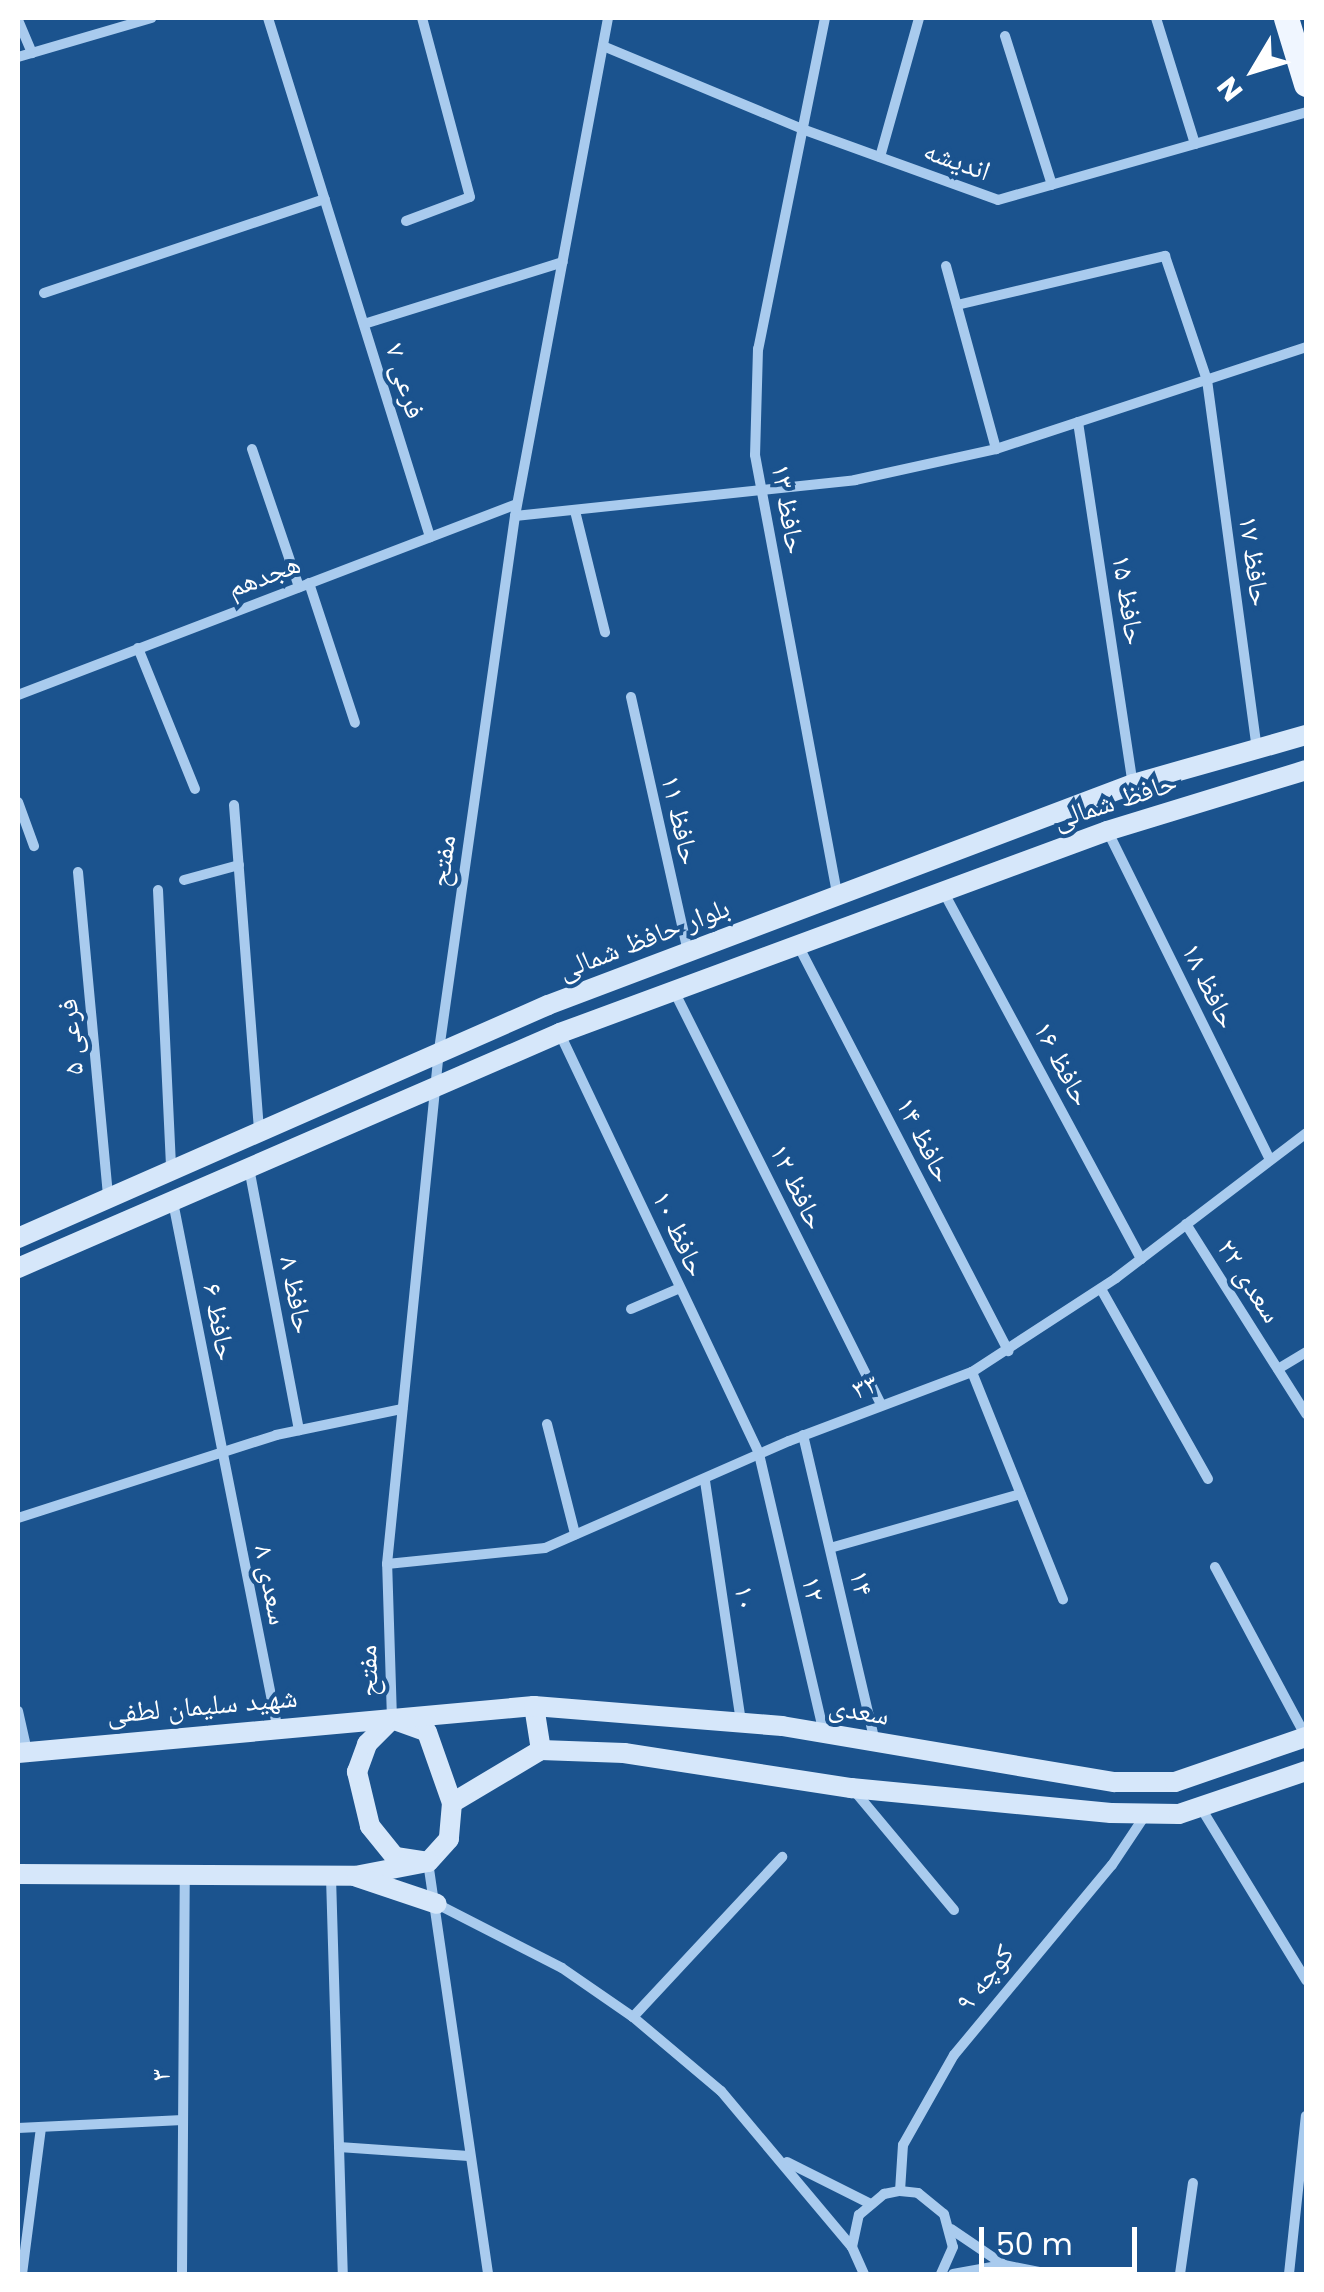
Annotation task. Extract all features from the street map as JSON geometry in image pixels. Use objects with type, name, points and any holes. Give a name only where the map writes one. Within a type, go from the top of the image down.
[{"type":"main road","points":[[1286,18],[1306,84]]},
{"type":"street","points":[[18,57],[151,18]]},
{"type":"street","name":"فرعی ۷","points":[[268,18],[430,537]]},
{"type":"street","points":[[406,221],[470,197],[422,18]]},
{"type":"street","name":"مفتح","points":[[392,1719],[386,1564],[439,1050],[516,510],[608,18]]},
{"type":"street","name":"حافظ ۱۳","points":[[825,18],[758,349],[755,455],[837,896]]},
{"type":"street","points":[[880,157],[919,18]]},
{"type":"street","points":[[1156,18],[1195,144]]},
{"type":"street","points":[[18,20],[32,53]]},
{"type":"street","points":[[1005,36],[1052,185]]},
{"type":"street","name":"اندیشه","points":[[603,46],[802,129],[998,200],[1306,112]]},
{"type":"street","points":[[44,293],[325,199]]},
{"type":"street","name":"حافظ ۱۷","points":[[957,305],[1165,256],[1206,380],[1257,748]]},
{"type":"street","points":[[364,324],[563,262]]},
{"type":"street","points":[[946,266],[996,449]]},
{"type":"street","name":"هجدهم","points":[[23,693],[430,537],[516,510],[575,512],[762,494],[996,449],[1306,347]]},
{"type":"street","name":"حافظ ۱۵","points":[[1078,422],[1133,784]]},
{"type":"street","points":[[252,449],[355,724]]},
{"type":"street","points":[[575,512],[605,632]]},
{"type":"street","points":[[138,648],[195,788]]},
{"type":"street","name":"حافظ ۱۱","points":[[631,696],[688,953]]},
{"type":"street","name":"بلوار حافظ شمالی","points":[[18,1238],[439,1050],[1133,784],[1306,735]]},
{"type":"street","name":"حافظ شمالی","points":[[943,890],[1107,831],[1305,777]]},
{"type":"street","points":[[18,802],[34,846]]},
{"type":"street","points":[[234,805],[259,1130]]},
{"type":"street","name":"حافظ ۱۸","points":[[1107,831],[1270,1160]]},
{"type":"street","points":[[184,880],[239,864]]},
{"type":"street","name":"فرعی ۵","points":[[78,872],[108,1198]]},
{"type":"street","points":[[158,890],[172,1169]]},
{"type":"street","name":"بلوار حافظ شمالی","points":[[18,1268],[560,1033],[800,949],[943,890]]},
{"type":"street","name":"حافظ ۱۶","points":[[943,890],[1141,1259]]},
{"type":"street","name":"حافظ ۱۴","points":[[800,949],[1008,1351]]},
{"type":"street","name":"حافظ ۱۲","points":[[674,990],[880,1404]]},
{"type":"street","name":"حافظ ۱۰","points":[[560,1033],[759,1454]]},
{"type":"street","name":"۳۳","points":[[386,1564],[546,1548],[803,1435],[972,1372],[1101,1288],[1306,1132]]},
{"type":"street","name":"حافظ ۸","points":[[249,1168],[299,1430]]},
{"type":"street","name":"حافظ ۶","points":[[173,1200],[222,1452]]},
{"type":"street","name":"سعدی ۲۲","points":[[1186,1224],[1306,1414]]},
{"type":"street","points":[[631,1309],[680,1288]]},
{"type":"street","points":[[1101,1288],[1208,1478]]},
{"type":"street","points":[[1278,1369],[1306,1352]]},
{"type":"street","points":[[972,1372],[1063,1599]]},
{"type":"street","points":[[18,1518],[299,1430],[402,1409]]},
{"type":"street","points":[[547,1424],[575,1534]]},
{"type":"street","name":"۱۴","points":[[803,1435],[875,1742]]},
{"type":"street","name":"سعدی ۸","points":[[222,1452],[277,1726]]},
{"type":"street","name":"۱۲","points":[[759,1454],[824,1733]]},
{"type":"street","name":"۱۰","points":[[705,1481],[741,1722]]},
{"type":"street","points":[[830,1548],[1021,1494]]},
{"type":"street","points":[[1216,1567],[1306,1737]]},
{"type":"street","points":[[534,1706],[541,1750]]},
{"type":"street","name":"سعدی","points":[[392,1719],[534,1706],[741,1722],[1114,1782],[1175,1782],[1306,1737]]},
{"type":"street","points":[[18,1712],[22,1752]]},
{"type":"street","points":[[18,1874],[355,1876],[428,1862],[448,1838],[452,1803],[427,1732],[392,1719],[367,1744],[357,1772],[370,1826],[395,1857],[428,1862]]},
{"type":"street","name":"شهید سلیمان لطفی","points":[[22,1752],[277,1726],[392,1719]]},
{"type":"street","points":[[452,1803],[541,1750],[624,1752],[851,1788],[1146,1814],[1201,1808],[1306,1771]]},
{"type":"street","points":[[851,1788],[954,1910]]},
{"type":"street","points":[[1201,1808],[1306,1980]]},
{"type":"street","name":"کوچه ۹","points":[[900,2191],[904,2145],[954,2055],[1112,1865],[1146,1814]]},
{"type":"street","points":[[634,2017],[782,1857]]},
{"type":"street","points":[[428,1862],[438,1904],[469,2156],[488,2274]]},
{"type":"street","name":"۳","points":[[182,2274],[184,1875]]},
{"type":"street","points":[[331,1876],[343,2274]]},
{"type":"street","points":[[355,1876],[438,1904],[562,1968],[634,2017],[721,2091],[782,2159],[852,2246],[864,2274]]},
{"type":"street","points":[[1289,2274],[1306,2116]]},
{"type":"street","points":[[18,2128],[183,2120]]},
{"type":"street","points":[[22,2274],[41,2127]]},
{"type":"street","points":[[339,2147],[469,2156]]},
{"type":"street","points":[[782,2159],[869,2203]]},
{"type":"street","points":[[1180,2274],[1193,2183]]},
{"type":"street","points":[[852,2246],[869,2203],[900,2191],[932,2201],[952,2229],[1004,2265]]},
{"type":"street","points":[[941,2274],[953,2246],[952,2229]]},
{"type":"street","points":[[850,2274],[856,2262]]},
{"type":"street","points":[[952,2274],[1004,2265],[1049,2274]]}]
